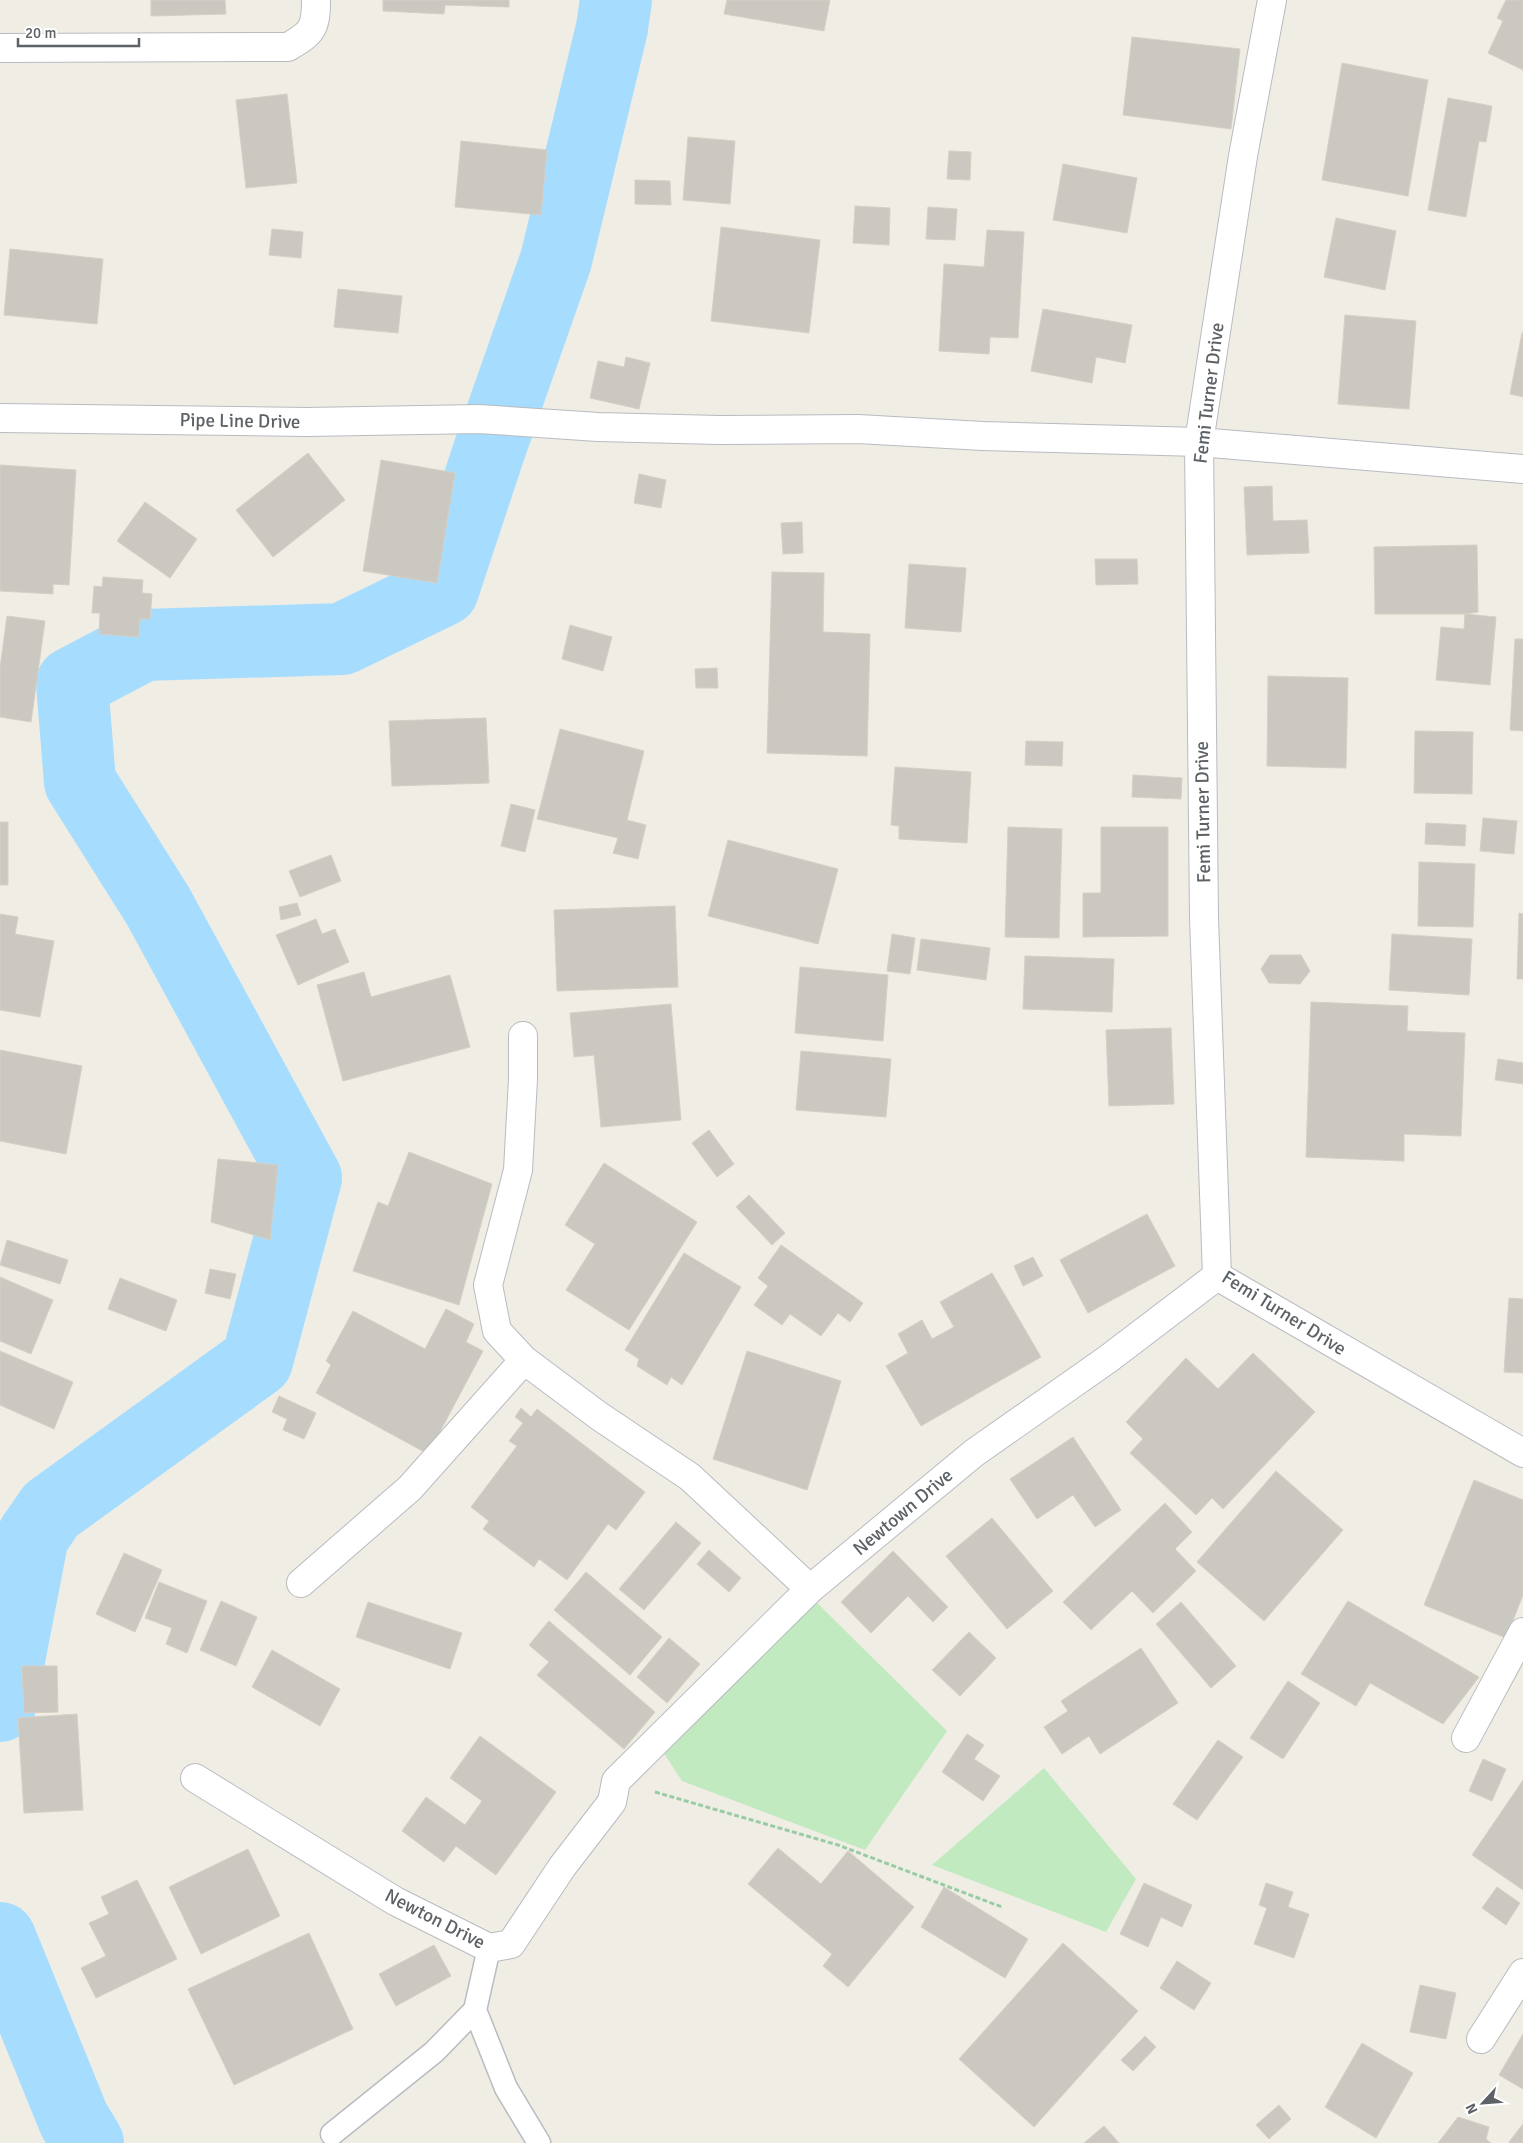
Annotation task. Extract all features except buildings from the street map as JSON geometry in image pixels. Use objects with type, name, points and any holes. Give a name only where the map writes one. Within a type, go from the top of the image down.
[{"type":"street","points":[[0,48],[288,47],[308,35],[316,16],[316,0]]},
{"type":"street","name":"Femi Turner Drive","points":[[1272,0],[1243,156],[1199,442],[1204,918],[1216,1276],[1523,1453]]},
{"type":"street","name":"Pipe Line Drive","points":[[0,418],[307,422],[479,419],[598,427],[719,430],[858,429],[983,436],[1199,442],[1523,469]]},
{"type":"street","points":[[522,1036],[523,1080],[518,1170],[488,1285],[497,1331],[524,1360],[599,1416],[690,1477],[810,1589]]},
{"type":"street","name":"Newtown Drive","points":[[616,1781],[810,1589],[974,1453],[1108,1359],[1216,1276]]},
{"type":"street","points":[[301,1583],[410,1488],[524,1360]]},
{"type":"street","points":[[1466,1738],[1523,1632]]},
{"type":"street","name":"Newton Drive","points":[[195,1778],[395,1901],[489,1948],[511,1944],[562,1867],[612,1802],[616,1781]]},
{"type":"street","points":[[1481,2039],[1523,1973]]},
{"type":"lane","points":[[332,2134],[434,2052],[474,2010],[489,1948]]},
{"type":"lane","points":[[474,2010],[506,2088],[539,2143]]},
{"type":"path","points":[[616,1781],[838,1845],[1002,1907]]},
{"type":"green space","points":[[811,1597],[947,1731],[865,1850],[682,1781],[661,1749]]},
{"type":"green space","points":[[1044,1768],[1136,1879],[1106,1932],[932,1865]]},
{"type":"waterway","points":[[0,1706],[33,1536],[51,1510],[257,1361],[306,1178],[158,906],[80,782],[72,683],[144,645],[342,639],[443,590],[489,451],[556,260],[612,28],[616,0]]},
{"type":"waterway","points":[[0,1938],[74,2120],[88,2143]]}]
